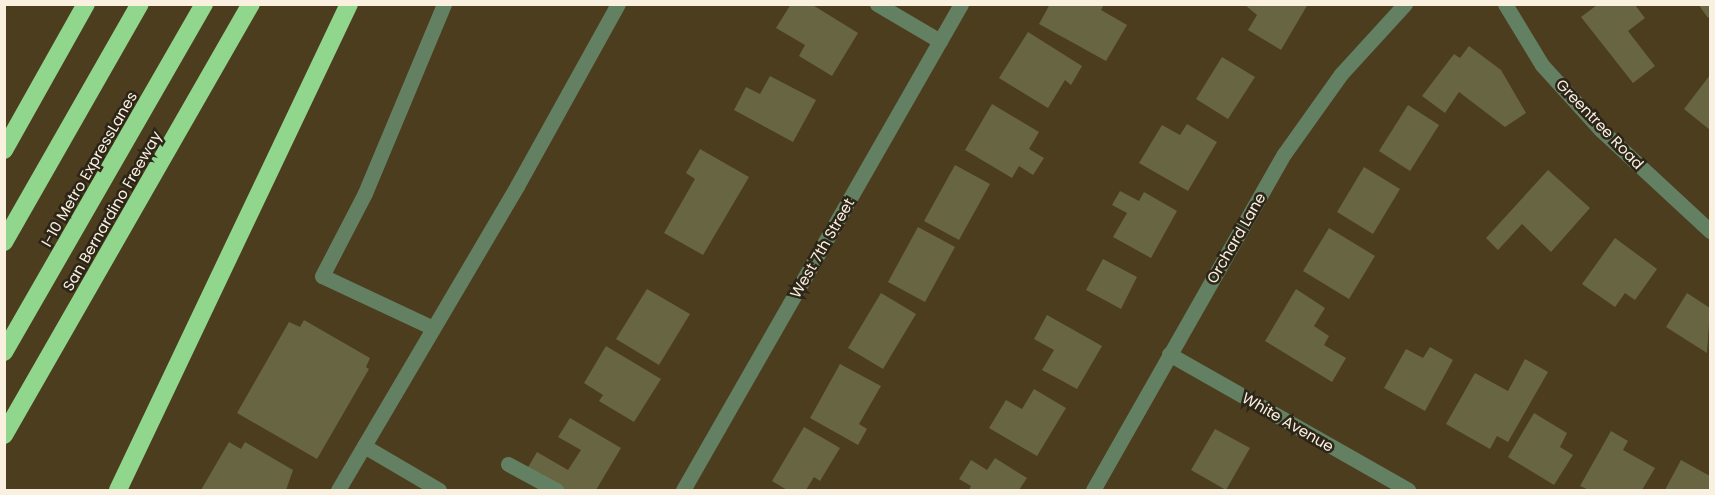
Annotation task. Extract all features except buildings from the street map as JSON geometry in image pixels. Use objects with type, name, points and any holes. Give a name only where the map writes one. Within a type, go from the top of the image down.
[{"type":"highway","points":[[4,150],[86,4]]},
{"type":"highway","points":[[4,242],[140,4]]},
{"type":"highway","name":"I-10 Metro ExpressLanes","points":[[4,352],[204,4]]},
{"type":"highway","name":"San Bernardino Freeway","points":[[4,435],[251,4]]},
{"type":"highway","points":[[118,490],[349,4]]},
{"type":"street","points":[[431,327],[322,276],[365,193],[444,4]]},
{"type":"street","points":[[341,490],[431,327],[517,186],[618,4]]},
{"type":"street","points":[[877,4],[940,41]]},
{"type":"street","name":"West 7th Street","points":[[683,490],[961,4]]},
{"type":"street","name":"Orchard Lane","points":[[1093,490],[1284,154],[1341,74],[1398,8],[1406,4]]},
{"type":"street","name":"Greentree Road","points":[[1505,4],[1542,65],[1601,130],[1710,231]]},
{"type":"street","name":"White Avenue","points":[[1169,354],[1408,490]]},
{"type":"street","points":[[364,446],[439,490]]},
{"type":"street","points":[[508,464],[556,490]]}]
